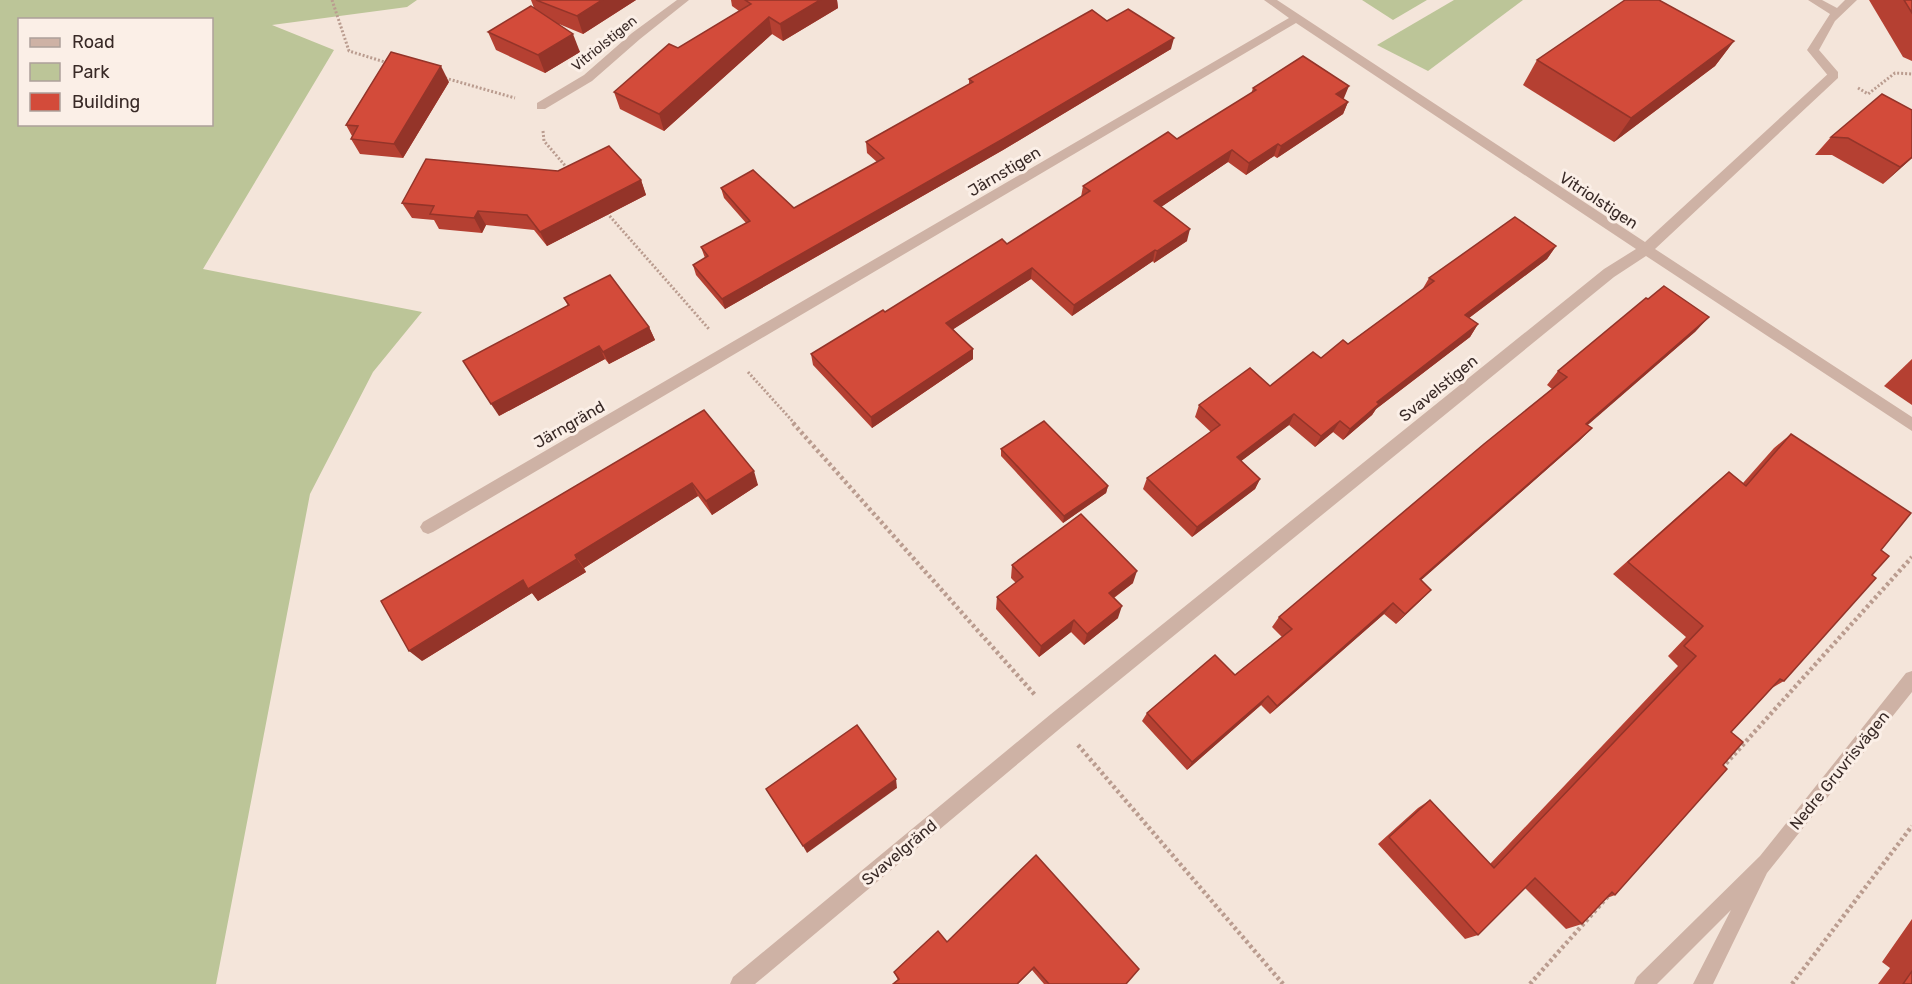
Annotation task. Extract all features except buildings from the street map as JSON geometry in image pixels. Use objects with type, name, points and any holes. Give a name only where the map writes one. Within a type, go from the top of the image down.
[{"type":"street","name":"Vitriolstigen","points":[[541,106],[588,78],[636,36],[684,0]]},
{"type":"street","name":"Vitriolstigen","points":[[1269,0],[1646,250],[1702,284],[1912,425]]},
{"type":"street","points":[[1813,0],[1838,13]]},
{"type":"street","points":[[1834,75],[1813,50],[1831,19],[1852,0]]},
{"type":"street","name":"Järnstigen","points":[[729,352],[1278,27],[1296,19]]},
{"type":"street","name":"Svavelstigen","points":[[1057,720],[1609,273],[1646,250],[1834,75]]},
{"type":"street","name":"Järngränd","points":[[428,527],[729,352]]},
{"type":"street","name":"Nedre Gruvrisvägen","points":[[1644,984],[1766,862],[1912,679]]},
{"type":"street","name":"Svavelgränd","points":[[740,984],[1057,720]]},
{"type":"street","name":"Nedre Gruvrisvägen","points":[[1703,984],[1766,862]]},
{"type":"path","points":[[332,0],[349,51],[394,64]]},
{"type":"path","points":[[1834,75],[1868,94],[1895,73],[1912,74]]},
{"type":"path","points":[[440,77],[541,106],[544,141],[574,176]]},
{"type":"path","points":[[605,212],[1057,720],[1283,984]]},
{"type":"path","points":[[1719,771],[1912,557]]},
{"type":"path","points":[[1792,984],[1912,826]]},
{"type":"path","points":[[1530,984],[1617,886]]},
{"type":"green space","points":[[0,0],[417,0],[407,7],[272,25],[334,50],[203,269],[422,312],[373,372],[310,494],[216,984],[0,984]]},
{"type":"green space","points":[[1362,0],[1427,0],[1393,20]]},
{"type":"green space","points":[[1454,0],[1523,0],[1428,71],[1377,45]]}]
